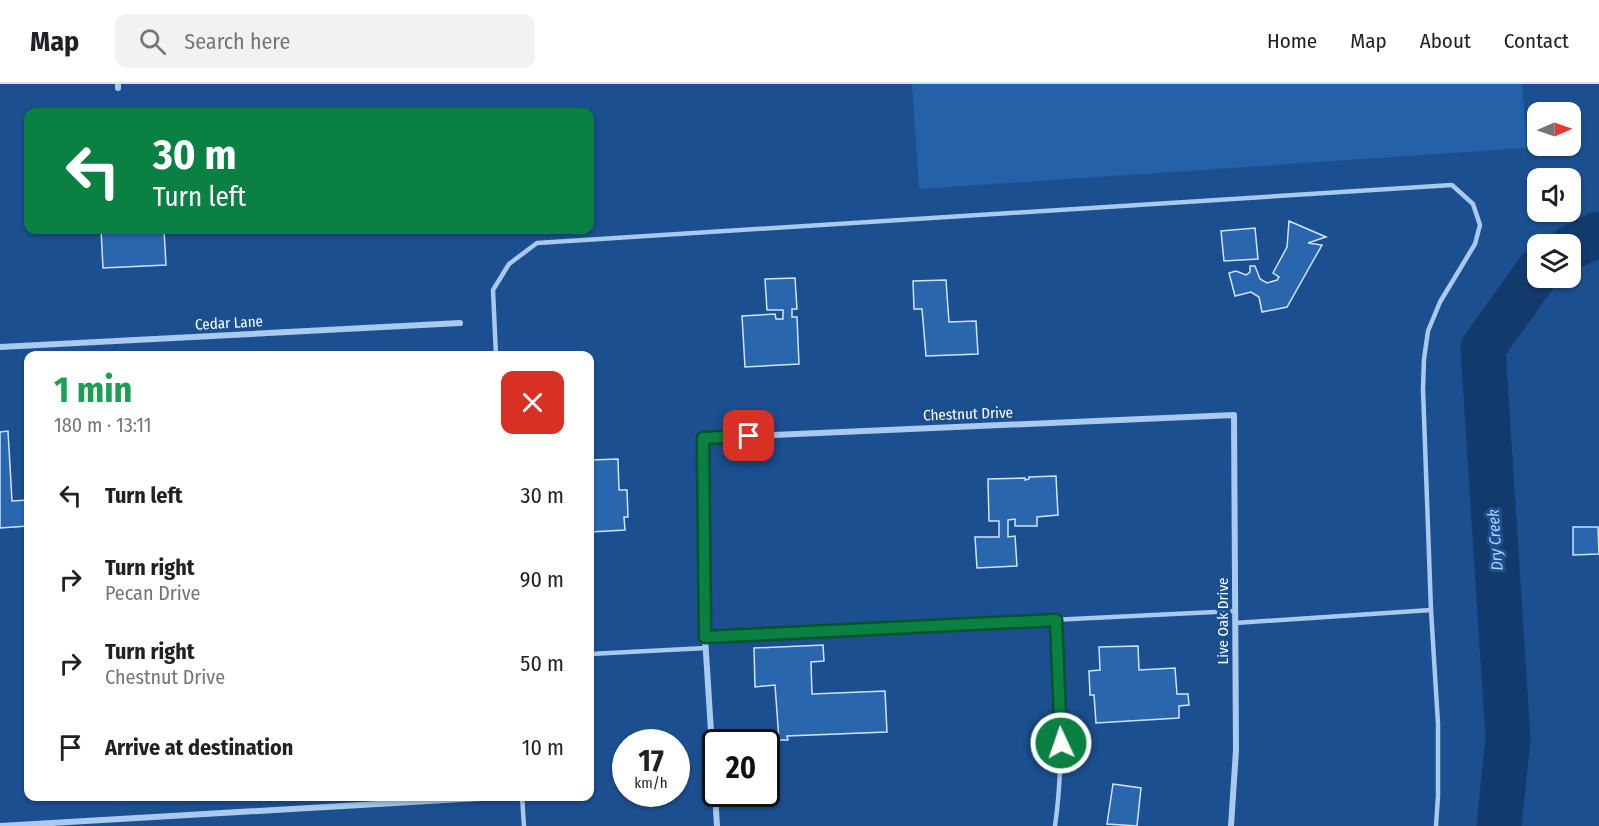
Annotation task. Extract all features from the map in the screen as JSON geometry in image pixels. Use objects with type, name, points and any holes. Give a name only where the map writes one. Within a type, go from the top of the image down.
[{"type":"street","name":"Cedar Lane","points":[[0,347],[460,323]]},
{"type":"street","name":"Chestnut Drive","points":[[705,637],[703,438],[1234,415]]},
{"type":"street","name":"Live Oak Drive","points":[[1231,826],[1236,750],[1234,415]]},
{"type":"street","points":[[705,637],[717,826]]},
{"type":"street","points":[[0,826],[429,801]]},
{"type":"lane","points":[[496,351],[493,290],[510,264],[537,243],[1452,185],[1473,204],[1480,225],[1475,244],[1440,302],[1428,331],[1424,359],[1423,389],[1431,610],[1438,724],[1436,826]]},
{"type":"lane","points":[[1235,623],[1431,610]]},
{"type":"lane","points":[[705,637],[1235,611]]},
{"type":"lane","points":[[1055,826],[1060,793],[1061,743],[1056,620]]},
{"type":"lane","points":[[594,654],[706,648]]},
{"type":"lane","points":[[522,801],[524,826]]},
{"type":"shaded area","points":[[912,84],[1522,84],[1527,148],[919,189]]},
{"type":"building","points":[[1289,221],[1326,237],[1308,243],[1322,245],[1287,307],[1262,312],[1259,297],[1251,292],[1235,296],[1229,273],[1236,271],[1246,275],[1250,272],[1250,266],[1255,266],[1260,279],[1267,283],[1277,280],[1279,277],[1273,273],[1287,247]]},
{"type":"building","points":[[1255,228],[1258,259],[1224,261],[1221,231]]},
{"type":"building","points":[[101,234],[164,234],[166,265],[103,268]]},
{"type":"building","points":[[795,278],[797,309],[792,309],[792,317],[797,317],[799,364],[745,367],[742,316],[775,314],[776,319],[783,319],[783,310],[767,310],[765,279]]},
{"type":"building","points":[[946,280],[949,322],[976,321],[978,354],[926,356],[922,309],[914,309],[913,281]]},
{"type":"building","points":[[8,431],[12,501],[24,500],[24,526],[0,528],[0,432]]},
{"type":"building","points":[[618,459],[619,490],[627,490],[628,517],[624,517],[625,530],[594,532],[594,460]]},
{"type":"building","points":[[1056,476],[1058,515],[1037,517],[1037,526],[1015,526],[1015,519],[1008,520],[1008,537],[1015,536],[1017,566],[977,568],[975,537],[999,537],[999,521],[989,521],[988,479],[1025,478],[1025,480],[1029,477]]},
{"type":"building","points":[[1573,527],[1598,527],[1599,554],[1573,555]]},
{"type":"building","points":[[823,645],[824,661],[811,662],[812,694],[885,691],[887,732],[787,736],[788,740],[780,740],[775,685],[755,687],[754,648]]},
{"type":"building","points":[[1138,646],[1139,670],[1175,668],[1177,694],[1188,694],[1189,705],[1179,706],[1179,718],[1096,723],[1094,695],[1090,695],[1089,671],[1100,670],[1099,647]]},
{"type":"building","points":[[1113,784],[1141,788],[1137,826],[1107,824]]},
{"type":"waterway","name":"Dry Creek","points":[[1581,243],[1599,234]]},
{"type":"waterway","name":"Dry Creek","points":[[1499,826],[1508,739],[1483,348],[1527,286]]},
{"type":"route","points":[[749,436],[703,438],[705,637],[1056,620],[1061,743]]}]
